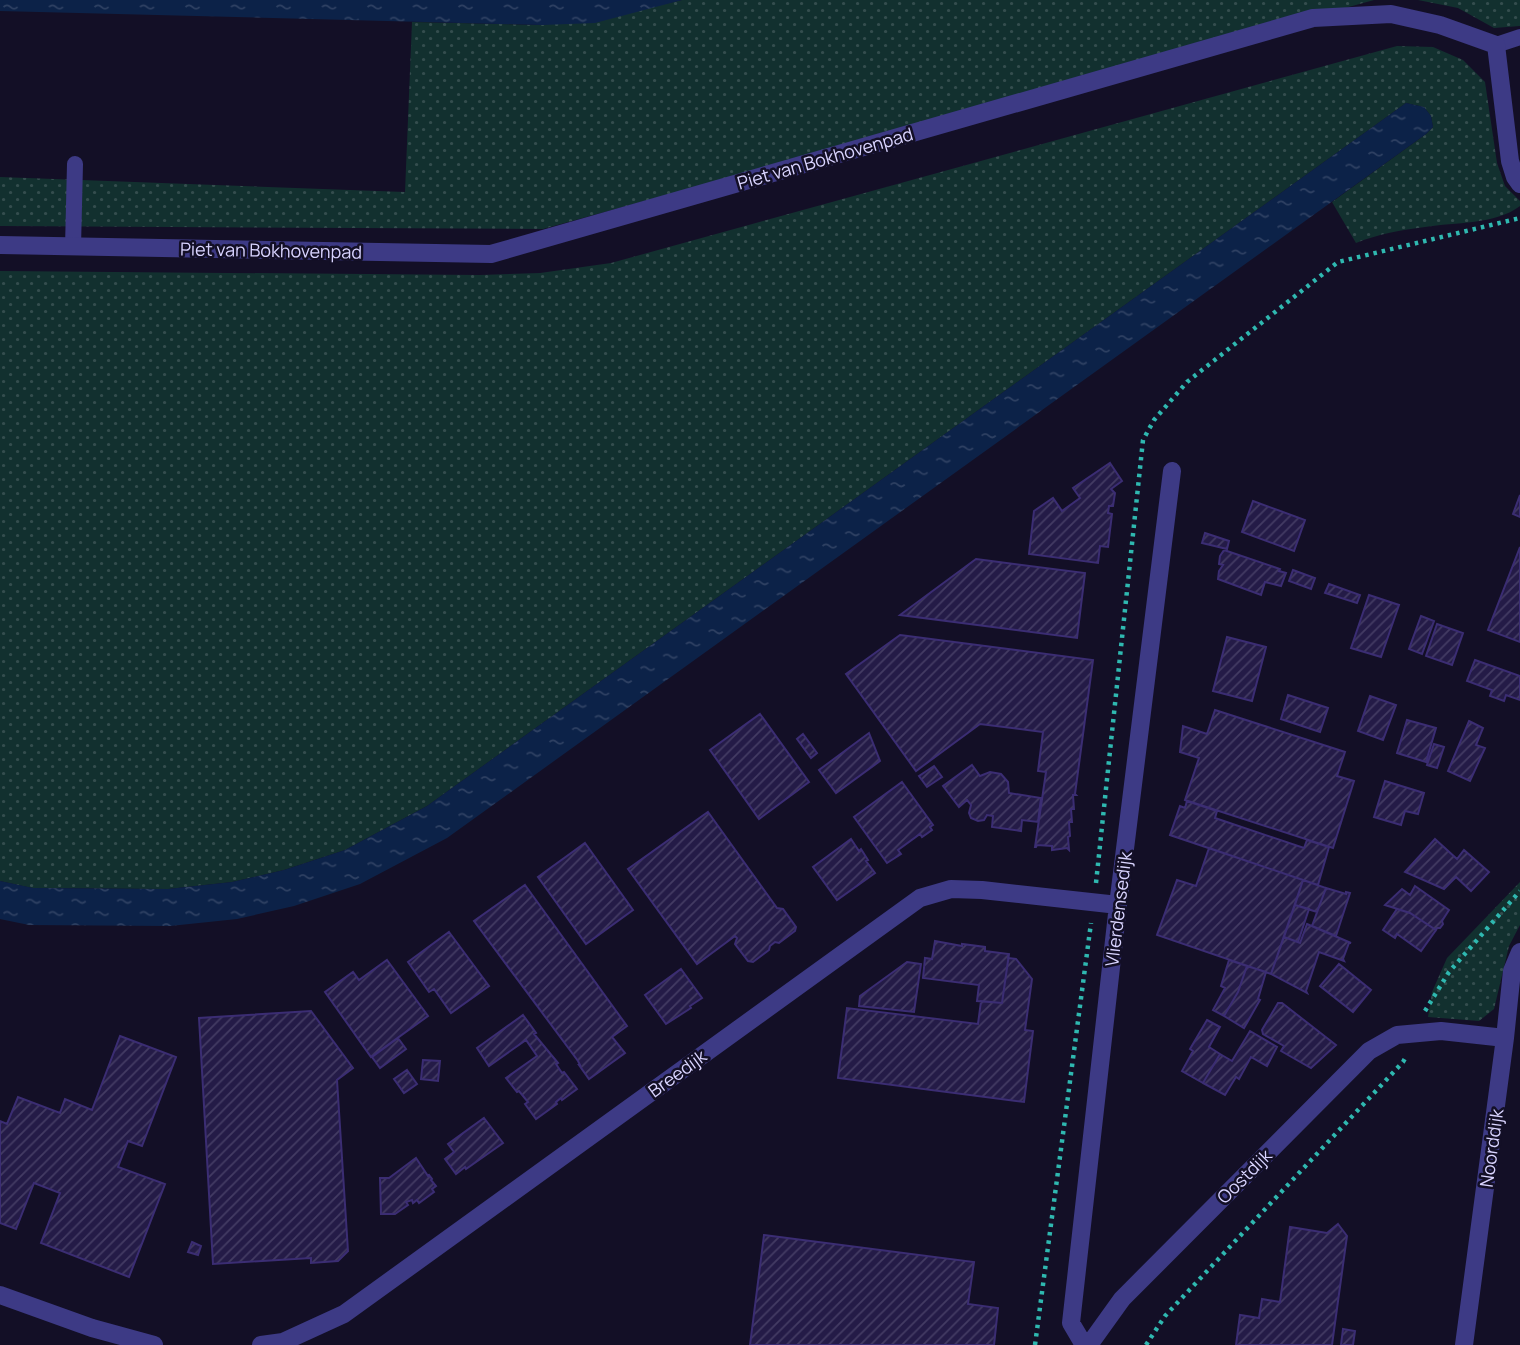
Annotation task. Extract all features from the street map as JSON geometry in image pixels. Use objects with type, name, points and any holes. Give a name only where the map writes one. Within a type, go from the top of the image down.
[{"type":"street","name":"Piet van Bokhovenpad","points":[[0,245],[491,254],[1313,18],[1391,14],[1440,25],[1496,45]]},
{"type":"street","points":[[1496,45],[1510,161],[1520,184]]},
{"type":"street","name":"Vlierdensedijk","points":[[1086,1345],[1071,1323],[1118,905],[1172,471]]},
{"type":"street","name":"Breedijk","points":[[261,1345],[283,1342],[344,1314],[920,898],[951,890],[982,890],[1118,905]]},
{"type":"street","name":"Noorddijk","points":[[1464,1345],[1512,971],[1520,952]]},
{"type":"street","name":"Oostdijk","points":[[1086,1345],[1122,1298],[1369,1051],[1397,1035],[1441,1031],[1505,1038]]},
{"type":"street","points":[[0,1296],[92,1328],[154,1345]]},
{"type":"lane","points":[[1496,45],[1520,37]]},
{"type":"lane","points":[[73,247],[75,164]]},
{"type":"path","name":"Vlierdensedijk","points":[[1035,1345],[1094,902],[1143,440],[1154,420],[1187,382],[1338,262],[1520,218]]},
{"type":"path","points":[[1146,1345],[1166,1316],[1403,1062],[1427,1007],[1448,972],[1520,891]]},
{"type":"green space","points":[[682,0],[1374,0],[543,229],[0,226],[0,177],[405,192],[412,22],[542,25]]},
{"type":"green space","points":[[1418,0],[1520,0],[1520,26],[1494,28],[1458,8]]},
{"type":"green space","points":[[1397,46],[1433,47],[1463,60],[1485,82],[1497,163],[1505,186],[1520,201],[1520,206],[1487,220],[1398,231],[1356,243],[1332,202],[1433,127],[1431,116],[1424,107],[1406,103],[427,806],[345,850],[284,870],[232,882],[168,889],[32,888],[0,881],[0,271],[480,275],[540,273],[611,263]]},
{"type":"green space","points":[[1520,882],[1520,925],[1509,946],[1494,1009],[1479,1021],[1428,1017],[1432,992],[1447,958]]},
{"type":"water","points":[[0,0],[682,0],[595,23],[542,25],[0,11]]},
{"type":"water","points":[[1406,103],[1424,107],[1431,116],[1433,127],[1426,134],[447,838],[360,884],[294,906],[237,919],[170,926],[29,925],[0,919],[0,881],[33,888],[168,889],[232,882],[284,870],[345,850],[427,806]]},
{"type":"building","points":[[1110,463],[1122,481],[1111,489],[1115,493],[1113,506],[1109,506],[1108,513],[1112,514],[1108,547],[1100,546],[1098,563],[1029,554],[1034,511],[1053,498],[1062,511],[1080,498],[1073,488]]},
{"type":"building","points":[[1520,495],[1520,517],[1513,514]]},
{"type":"building","points":[[1253,501],[1305,520],[1294,551],[1242,532]]},
{"type":"building","points":[[1205,533],[1229,541],[1227,549],[1202,543]]},
{"type":"building","points":[[1520,547],[1520,642],[1488,630]]},
{"type":"building","points":[[1224,550],[1280,569],[1279,571],[1286,573],[1281,586],[1265,582],[1261,595],[1218,579],[1223,565],[1219,564],[1220,556]]},
{"type":"building","points":[[976,559],[1085,573],[1077,638],[900,615]]},
{"type":"building","points":[[1293,570],[1315,578],[1311,589],[1289,581]]},
{"type":"building","points":[[1329,584],[1360,595],[1357,603],[1325,593]]},
{"type":"building","points":[[1369,595],[1399,605],[1381,657],[1351,648]]},
{"type":"building","points":[[1421,616],[1434,621],[1422,654],[1409,649]]},
{"type":"building","points":[[1437,624],[1463,633],[1452,665],[1426,656]]},
{"type":"building","points":[[900,635],[1093,660],[1076,795],[1073,795],[1074,809],[1071,809],[1072,822],[1069,822],[1069,850],[1052,850],[1052,846],[1035,847],[1046,772],[1038,771],[1043,732],[980,724],[916,771],[846,674]]},
{"type":"building","points":[[1227,637],[1266,647],[1252,701],[1213,691]]},
{"type":"building","points":[[1475,660],[1520,676],[1520,700],[1506,695],[1504,701],[1490,696],[1492,690],[1467,681]]},
{"type":"building","points":[[1288,695],[1328,708],[1320,732],[1281,719]]},
{"type":"building","points":[[1370,696],[1396,705],[1383,740],[1358,731]]},
{"type":"building","points":[[1215,710],[1345,752],[1337,776],[1354,781],[1333,848],[1185,800],[1199,758],[1180,752],[1183,726],[1207,734]]},
{"type":"building","points":[[760,714],[809,782],[759,819],[710,750]]},
{"type":"building","points":[[1407,720],[1436,728],[1426,762],[1397,753]]},
{"type":"building","points":[[1469,721],[1483,728],[1476,745],[1485,748],[1470,781],[1448,771]]},
{"type":"building","points":[[869,733],[880,761],[836,793],[819,770]]},
{"type":"building","points":[[803,734],[817,753],[811,758],[797,739]]},
{"type":"building","points":[[1434,744],[1444,747],[1437,768],[1427,765]]},
{"type":"building","points":[[972,765],[980,776],[990,772],[1001,774],[1008,782],[1009,793],[1041,798],[1038,822],[1022,820],[1021,831],[992,827],[993,816],[987,815],[984,820],[978,821],[971,818],[971,805],[967,800],[959,807],[943,786]]},
{"type":"building","points":[[934,766],[942,777],[927,787],[919,776]]},
{"type":"building","points":[[1385,781],[1424,793],[1418,814],[1405,811],[1401,825],[1374,817]]},
{"type":"building","points":[[902,782],[933,825],[930,827],[932,830],[922,837],[920,834],[898,850],[901,854],[887,863],[854,817]]},
{"type":"building","points":[[1187,801],[1217,811],[1215,818],[1304,848],[1307,840],[1329,847],[1318,885],[1170,835],[1180,806],[1185,808]]},
{"type":"building","points":[[708,812],[777,908],[783,909],[796,927],[795,931],[779,943],[775,942],[753,962],[748,961],[735,944],[735,936],[697,964],[628,869]]},
{"type":"building","points":[[851,839],[859,851],[861,849],[875,873],[837,900],[813,867]]},
{"type":"building","points":[[1435,839],[1457,859],[1464,850],[1489,872],[1471,891],[1456,877],[1444,889],[1405,872]]},
{"type":"building","points":[[585,843],[633,910],[586,944],[538,877]]},
{"type":"building","points":[[1209,848],[1303,880],[1271,974],[1157,935],[1177,880],[1196,886]]},
{"type":"building","points":[[1303,880],[1326,888],[1317,912],[1295,905]]},
{"type":"building","points":[[525,885],[627,1026],[612,1037],[625,1053],[589,1079],[474,921]]},
{"type":"building","points":[[1415,886],[1449,910],[1440,928],[1436,930],[1410,913],[1385,905],[1402,889],[1410,895]]},
{"type":"building","points":[[1326,888],[1350,893],[1336,936],[1312,926]]},
{"type":"building","points":[[1295,905],[1309,909],[1298,942],[1284,937]]},
{"type":"building","points":[[1397,909],[1410,913],[1436,930],[1421,951],[1397,934],[1395,938],[1383,930]]},
{"type":"building","points":[[1307,924],[1351,943],[1344,961],[1319,952],[1307,993],[1271,974],[1284,937],[1300,943]]},
{"type":"building","points":[[449,932],[489,986],[451,1013],[434,989],[429,992],[408,962]]},
{"type":"building","points":[[935,941],[985,947],[985,951],[1009,954],[1002,1003],[977,1001],[979,985],[923,978],[925,958],[932,959]]},
{"type":"building","points":[[1008,958],[1016,959],[1032,979],[1025,1030],[1033,1031],[1024,1102],[838,1078],[847,1008],[978,1024],[981,1001],[1002,1003]]},
{"type":"building","points":[[387,960],[428,1016],[371,1057],[325,992],[353,972],[359,980]]},
{"type":"building","points":[[1229,960],[1247,966],[1238,992],[1224,1016],[1213,1010],[1225,988],[1221,986]]},
{"type":"building","points":[[907,962],[921,964],[914,1012],[859,1006],[860,996]]},
{"type":"building","points":[[1339,964],[1371,990],[1353,1012],[1320,986]]},
{"type":"building","points":[[1247,966],[1266,972],[1258,999],[1260,1000],[1244,1028],[1224,1016],[1238,992]]},
{"type":"building","points":[[681,969],[702,998],[666,1024],[645,995]]},
{"type":"building","points":[[1278,1003],[1282,1003],[1336,1045],[1311,1068],[1281,1051],[1284,1046],[1263,1034],[1262,1030]]},
{"type":"building","points":[[311,1011],[353,1068],[337,1080],[348,1251],[338,1261],[311,1263],[311,1258],[213,1264],[199,1018]]},
{"type":"building","points":[[523,1015],[536,1033],[534,1034],[558,1063],[556,1064],[562,1073],[564,1072],[577,1089],[562,1100],[561,1098],[536,1119],[525,1104],[528,1102],[506,1078],[537,1056],[526,1040],[489,1066],[477,1048]]},
{"type":"building","points":[[1207,1020],[1220,1027],[1209,1047],[1220,1054],[1203,1083],[1182,1071],[1193,1051],[1190,1049]]},
{"type":"building","points":[[1250,1031],[1277,1047],[1267,1066],[1251,1057],[1239,1079],[1236,1077],[1225,1095],[1203,1083],[1220,1054],[1232,1061]]},
{"type":"building","points":[[120,1036],[176,1057],[142,1146],[128,1141],[118,1167],[165,1184],[129,1277],[41,1243],[60,1193],[34,1183],[16,1229],[0,1223],[0,1121],[7,1124],[18,1097],[60,1113],[65,1099],[92,1110]]},
{"type":"building","points":[[398,1038],[406,1049],[380,1068],[372,1057]]},
{"type":"building","points":[[423,1060],[440,1061],[438,1081],[421,1079]]},
{"type":"building","points":[[407,1070],[417,1084],[404,1093],[394,1079]]},
{"type":"building","points":[[484,1118],[503,1143],[456,1174],[445,1159],[454,1152],[448,1144]]},
{"type":"building","points":[[416,1158],[436,1186],[432,1189],[434,1192],[419,1203],[417,1200],[413,1203],[412,1200],[406,1202],[408,1205],[395,1214],[381,1214],[380,1178],[389,1178]]},
{"type":"building","points":[[1338,1224],[1347,1236],[1332,1345],[1236,1345],[1240,1315],[1259,1318],[1262,1299],[1280,1302],[1290,1227],[1327,1233]]},
{"type":"building","points":[[764,1235],[974,1262],[968,1304],[998,1308],[994,1345],[750,1345]]},
{"type":"building","points":[[192,1242],[201,1246],[198,1255],[188,1252]]},
{"type":"building","points":[[1343,1329],[1355,1331],[1353,1345],[1341,1345]]}]
